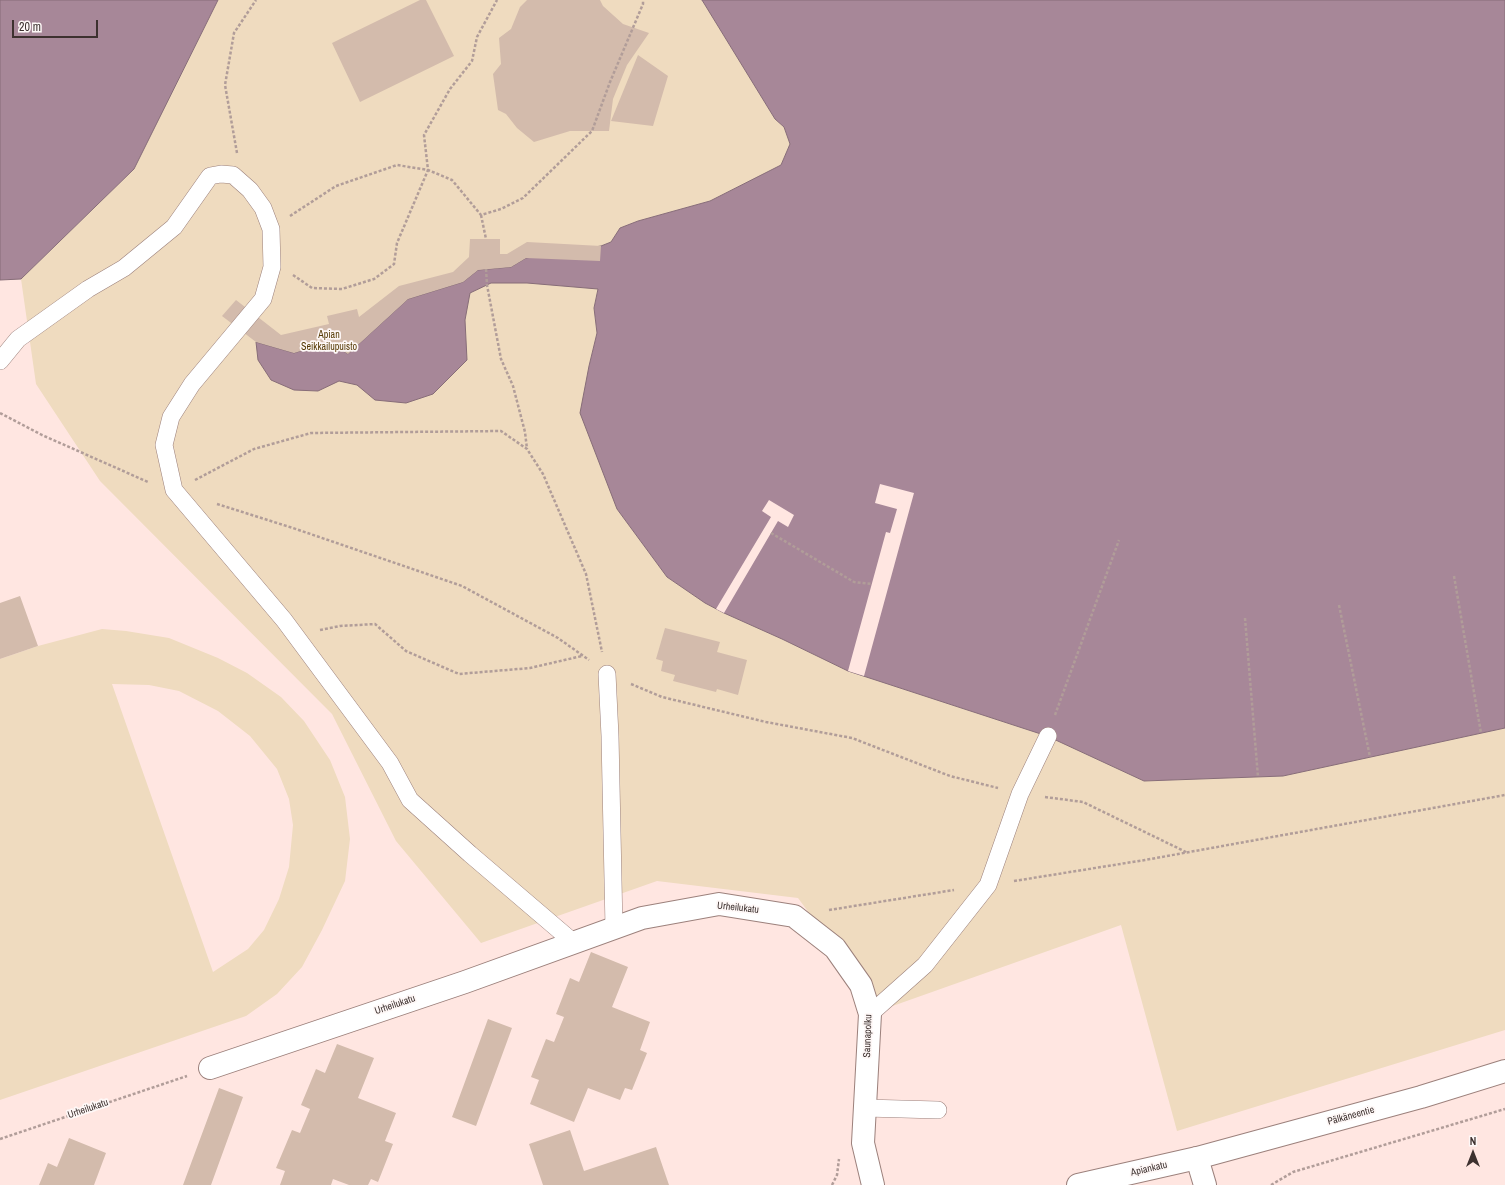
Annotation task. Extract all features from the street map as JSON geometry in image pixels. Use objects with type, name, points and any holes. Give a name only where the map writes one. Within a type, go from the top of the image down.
[{"type":"street","name":"Urheilukatu","points":[[210,1068],[465,982],[642,918],[719,904],[794,916]]},
{"type":"street","name":"Saunapolku","points":[[794,916],[835,948],[861,985],[870,1014],[863,1143],[873,1185]]},
{"type":"street","name":"Pälkäneentie","points":[[1197,1158],[1421,1097],[1505,1071]]},
{"type":"street","name":"Apiankatu","points":[[1078,1185],[1197,1158]]},
{"type":"street","points":[[1197,1158],[1205,1185]]},
{"type":"lane","points":[[0,361],[18,339],[88,288],[124,268],[174,227],[210,176],[221,174],[233,175],[250,190],[263,208],[270,229],[272,267],[263,299],[192,384],[171,417],[164,445],[174,490],[284,620],[390,762],[410,800],[470,854],[573,942]]},
{"type":"lane","points":[[607,674],[610,736],[614,928]]},
{"type":"lane","points":[[870,1014],[925,965],[988,885],[1020,794],[1048,736]]},
{"type":"lane","points":[[865,1108],[938,1110]]},
{"type":"path","points":[[233,175],[237,152],[226,85],[234,33],[256,0]]},
{"type":"path","points":[[272,267],[289,272],[312,288],[342,288],[374,280],[394,264],[397,243],[428,170],[424,135],[450,89],[472,61],[477,38],[497,0]]},
{"type":"path","points":[[481,215],[502,209],[523,198],[592,132],[610,82],[643,4],[643,0]]},
{"type":"path","points":[[270,229],[336,186],[397,165],[428,170],[452,180],[481,215],[486,239]]},
{"type":"path","points":[[486,269],[501,359],[513,386],[525,432],[527,449]]},
{"type":"path","points":[[0,413],[42,435],[147,482],[174,490],[254,449],[311,433],[501,431],[527,449],[543,474],[586,574],[607,674]]},
{"type":"path","points":[[211,502],[294,528],[462,586],[558,638],[607,674],[662,697],[766,722],[852,738],[950,776],[1020,794],[1083,802],[1186,852]]},
{"type":"path","points":[[771,533],[854,582],[872,584]]},
{"type":"path","points":[[1048,736],[1118,540]]},
{"type":"path","points":[[1454,576],[1481,733]]},
{"type":"path","points":[[1339,604],[1370,757]]},
{"type":"path","points":[[1245,618],[1258,777]]},
{"type":"path","points":[[294,635],[340,626],[375,624],[406,651],[459,674],[530,668],[582,656]]},
{"type":"path","points":[[794,916],[1186,852],[1505,795]]},
{"type":"path","name":"Urheilukatu","points":[[0,1139],[210,1068]]},
{"type":"path","points":[[1271,1185],[1293,1172],[1505,1109]]},
{"type":"green space","name":"Apian Seikkailupuisto","points":[[218,0],[702,0],[775,119],[784,127],[790,144],[781,165],[710,201],[638,221],[620,228],[611,242],[601,246],[598,289],[594,308],[597,333],[589,366],[617,509],[667,577],[705,603],[724,613],[848,671],[1047,736],[1144,781],[1283,776],[1505,728],[1505,1030],[1177,1131],[1121,925],[870,1014],[835,948],[798,898],[657,881],[481,943],[396,841],[332,714],[100,481],[36,384],[21,279],[134,169]]},
{"type":"green space","points":[[102,629],[126,631],[169,638],[218,658],[247,673],[281,697],[304,721],[330,760],[345,797],[350,839],[345,881],[322,930],[302,967],[277,994],[246,1016],[0,1100],[0,659],[38,646]],"holes":[[[112,684],[149,685],[179,691],[218,711],[250,736],[277,769],[289,799],[293,825],[289,867],[279,899],[264,930],[248,949],[213,972]]]},
{"type":"shaded area","points":[[0,0],[218,0],[134,169],[21,279],[0,280]]},
{"type":"shaded area","points":[[702,0],[1505,0],[1505,728],[1283,776],[1144,781],[1047,736],[848,671],[724,613],[705,603],[667,577],[617,509],[580,413],[597,333],[594,308],[598,289],[527,283],[491,283],[470,293],[465,320],[467,360],[433,394],[406,403],[375,400],[357,385],[339,381],[318,391],[294,390],[271,380],[258,360],[256,342],[294,353],[329,342],[348,354],[408,299],[463,282],[478,270],[511,267],[526,258],[601,246],[611,242],[620,228],[638,221],[710,201],[781,165],[790,144],[784,127],[775,119]]},
{"type":"pier","points":[[880,484],[914,493],[864,676],[848,671],[886,532],[890,533],[897,509],[875,503]]},
{"type":"pier","points":[[769,500],[794,515],[788,527],[778,521],[724,613],[716,609],[771,517],[762,511]]},
{"type":"building","points":[[420,0],[426,0],[454,56],[360,102],[332,43]]},
{"type":"building","points":[[527,0],[600,0],[603,6],[623,24],[649,33],[627,65],[613,99],[609,131],[570,131],[534,142],[517,128],[506,114],[498,110],[493,74],[501,64],[499,38],[511,29],[520,7]]},
{"type":"building","points":[[638,55],[668,76],[653,126],[611,121]]},
{"type":"building","points":[[470,239],[500,239],[500,254],[507,254],[527,242],[601,246],[600,261],[526,258],[511,267],[478,270],[463,282],[408,299],[348,354],[329,342],[294,353],[256,342],[222,316],[236,300],[281,335],[329,324],[327,316],[357,309],[359,317],[399,286],[453,272],[469,257]]},
{"type":"building","points":[[20,596],[38,646],[0,659],[0,603]]},
{"type":"building","points":[[665,628],[720,642],[717,652],[747,660],[738,695],[717,689],[716,692],[673,681],[675,675],[661,671],[663,661],[656,659]]},
{"type":"building","points":[[591,952],[628,967],[612,1007],[650,1022],[640,1050],[647,1053],[632,1090],[625,1088],[620,1100],[588,1088],[574,1122],[530,1104],[539,1080],[531,1077],[546,1039],[554,1042],[564,1017],[556,1014],[570,978],[579,982]]},
{"type":"building","points":[[488,1019],[512,1028],[476,1126],[452,1117]]},
{"type":"building","points":[[337,1044],[374,1058],[358,1098],[396,1113],[385,1141],[393,1144],[378,1182],[371,1179],[368,1185],[349,1185],[333,1179],[331,1185],[280,1185],[285,1171],[276,1168],[292,1130],[300,1133],[310,1109],[301,1105],[316,1069],[325,1073]]},
{"type":"building","points":[[219,1088],[243,1097],[211,1185],[183,1185]]},
{"type":"building","points":[[570,1130],[584,1171],[656,1147],[669,1185],[543,1185],[529,1144]]},
{"type":"building","points":[[69,1138],[106,1153],[94,1185],[39,1185],[48,1163],[57,1167]]}]
